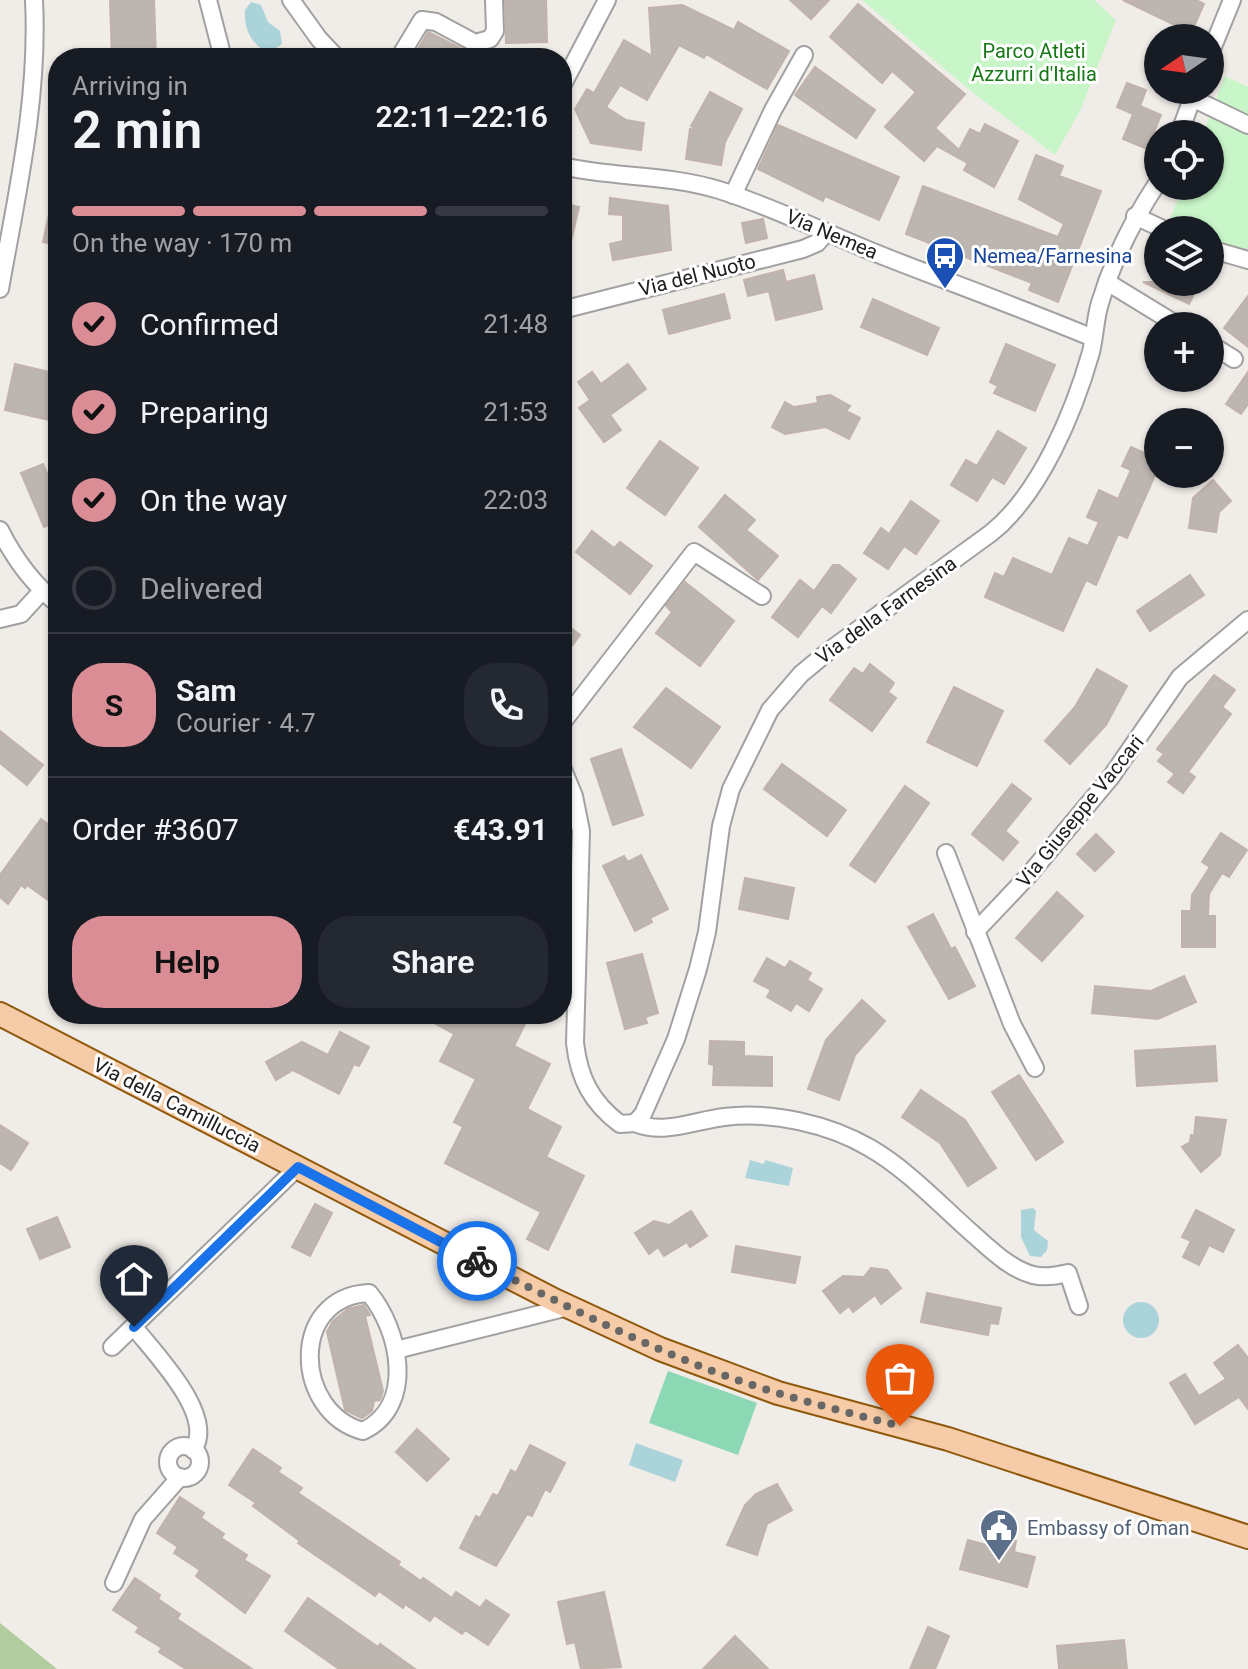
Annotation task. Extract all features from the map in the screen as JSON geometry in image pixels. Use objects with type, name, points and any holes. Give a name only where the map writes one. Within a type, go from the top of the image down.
[{"type":"main road","name":"Via della Camilluccia","points":[[0,1014],[568,1307],[660,1349],[755,1386],[948,1439],[1248,1537]]},
{"type":"street","points":[[0,289],[30,117],[35,54],[34,0]]},
{"type":"street","points":[[208,0],[220,48]]},
{"type":"street","points":[[291,0],[328,48]]},
{"type":"street","points":[[405,48],[422,20],[436,22],[475,43],[490,39],[495,31],[494,0]]},
{"type":"street","points":[[572,67],[607,0]]},
{"type":"street","points":[[1222,24],[1232,0]]},
{"type":"street","points":[[733,195],[773,110],[804,55]]},
{"type":"street","points":[[1211,104],[1248,125]]},
{"type":"street","name":"Via Nemea","points":[[572,168],[680,181],[733,195],[1093,338]]},
{"type":"street","points":[[1144,220],[1135,216],[1146,200]]},
{"type":"street","name":"Via della Farnesina","points":[[635,1123],[643,1114],[688,1005],[707,932],[717,848],[726,807],[738,772],[770,710],[801,674],[991,533],[1033,488],[1073,400],[1107,282],[1135,216]]},
{"type":"street","name":"Via del Nuoto","points":[[572,307],[803,249],[817,243],[827,232]]},
{"type":"street","points":[[1224,253],[1248,260]]},
{"type":"street","points":[[1107,282],[1156,312]]},
{"type":"street","points":[[1224,353],[1234,359]]},
{"type":"street","points":[[0,530],[12,552],[48,596]]},
{"type":"street","points":[[572,710],[694,552],[762,596]]},
{"type":"street","points":[[0,619],[21,614],[42,591]]},
{"type":"street","name":"Via Giuseppe Vaccari","points":[[975,932],[1028,876],[1111,777],[1180,677],[1248,620]]},
{"type":"street","points":[[572,791],[581,831],[575,1043],[579,1069],[592,1096],[608,1114],[624,1125],[635,1123],[656,1129],[736,1117],[775,1118],[811,1125],[868,1147],[888,1160],[996,1254],[1020,1270],[1042,1277],[1068,1273],[1079,1306]]},
{"type":"street","points":[[946,853],[1012,1024],[1035,1068]]},
{"type":"street","points":[[112,1347],[298,1167]]},
{"type":"street","points":[[369,1293],[386,1321],[396,1350],[397,1391],[391,1406],[363,1431],[342,1423],[319,1395],[309,1361],[317,1323],[325,1311],[354,1294],[369,1293]]},
{"type":"street","points":[[396,1350],[568,1307]]},
{"type":"street","points":[[114,1583],[143,1519],[180,1477],[169,1468],[169,1458],[179,1448],[193,1450],[200,1432],[195,1411],[184,1392],[134,1327]]},
{"type":"green space","name":"Parco Atleti Azzurri d'Italia","points":[[862,0],[1094,0],[1116,20],[1080,111],[1055,155],[972,92]]},
{"type":"green space","points":[[1225,76],[1248,87],[1248,249],[1224,243],[1224,216],[1171,216],[1178,200],[1224,200],[1224,120],[1208,120],[1214,104],[1224,104]]},
{"type":"green space","points":[[668,1371],[757,1403],[738,1455],[649,1423]]},
{"type":"green space","points":[[0,1623],[57,1669],[0,1669]]},
{"type":"water","points":[[251,2],[261,5],[268,22],[280,31],[282,44],[276,48],[262,48],[253,41],[247,30],[245,10]]},
{"type":"water","points":[[750,1160],[764,1164],[765,1160],[793,1168],[789,1186],[745,1178]]},
{"type":"water","points":[[1033,1208],[1036,1211],[1034,1230],[1048,1241],[1047,1250],[1041,1257],[1030,1256],[1021,1237],[1021,1210]]},
{"type":"water","points":[[1141,1302],[1154,1307],[1159,1320],[1154,1333],[1141,1338],[1128,1333],[1123,1320],[1128,1307]]},
{"type":"water","points":[[636,1443],[683,1460],[675,1482],[629,1465]]},
{"type":"building","points":[[110,0],[154,0],[156,48],[112,48]]},
{"type":"building","points":[[505,0],[546,0],[547,42],[506,43]]},
{"type":"building","points":[[790,0],[829,0],[811,19]]},
{"type":"building","points":[[1123,0],[1196,0],[1204,4],[1195,24],[1172,24]]},
{"type":"building","points":[[858,4],[965,94],[935,128],[959,150],[970,129],[980,134],[985,124],[1018,141],[994,187],[964,170],[968,163],[937,146],[924,161],[885,127],[916,92],[892,71],[882,83],[830,37]]},
{"type":"building","points":[[682,5],[734,30],[738,22],[789,51],[767,89],[706,54],[704,58],[679,45],[647,100],[620,85],[606,107],[626,120],[644,123],[641,150],[591,143],[575,109],[587,89],[594,93],[624,40],[652,56],[649,8]]},
{"type":"building","points":[[428,32],[460,48],[419,48]]},
{"type":"building","points":[[815,67],[875,110],[856,138],[795,95]]},
{"type":"building","points":[[1127,83],[1144,89],[1140,106],[1161,115],[1159,120],[1144,120],[1144,148],[1123,139],[1133,114],[1117,107]]},
{"type":"building","points":[[710,92],[742,109],[725,142],[721,165],[686,159],[690,129],[699,130],[691,126]]},
{"type":"building","points":[[778,125],[899,177],[879,220],[825,196],[823,201],[758,169]]},
{"type":"building","points":[[1036,155],[1063,166],[1059,176],[1101,191],[1058,302],[1029,290],[1032,283],[906,234],[923,186],[1058,237],[1064,224],[1019,199]]},
{"type":"building","points":[[610,198],[668,206],[671,250],[613,260],[610,244],[623,241],[623,215],[609,214]]},
{"type":"building","points":[[572,205],[579,207],[572,237]]},
{"type":"building","points":[[48,219],[48,243],[43,242]]},
{"type":"building","points":[[763,219],[767,238],[746,243],[742,223]]},
{"type":"building","points":[[783,270],[786,282],[814,275],[822,309],[776,320],[769,291],[748,296],[744,280]]},
{"type":"building","points":[[724,294],[730,318],[669,334],[663,310]]},
{"type":"building","points":[[1172,296],[1193,296],[1189,304]]},
{"type":"building","points":[[1248,296],[1248,347],[1224,328]]},
{"type":"building","points":[[873,299],[939,328],[927,355],[861,327]]},
{"type":"building","points":[[1006,344],[1055,365],[1035,411],[994,393],[998,386],[990,382]]},
{"type":"building","points":[[15,364],[48,372],[48,420],[5,410]]},
{"type":"building","points":[[628,364],[646,389],[610,415],[621,430],[604,442],[579,408],[590,400],[578,382],[592,372],[601,384]]},
{"type":"building","points":[[1248,372],[1248,404],[1241,414],[1226,404]]},
{"type":"building","points":[[830,395],[850,406],[846,411],[860,418],[849,439],[826,427],[785,434],[772,427],[785,402],[794,407],[818,403],[817,397]]},
{"type":"building","points":[[998,431],[1026,448],[1004,484],[992,477],[977,501],[951,485],[966,460],[977,466]]},
{"type":"building","points":[[660,441],[698,468],[665,515],[627,488]]},
{"type":"building","points":[[1131,447],[1144,453],[1144,488],[1149,488],[1127,538],[1118,534],[1096,585],[1086,580],[1063,631],[985,597],[995,573],[1004,577],[1013,558],[1052,575],[1069,538],[1088,546],[1099,522],[1087,517],[1099,490],[1118,499],[1131,470],[1122,466]]},
{"type":"building","points":[[43,464],[48,476],[48,525],[44,527],[21,473]]},
{"type":"building","points":[[1204,488],[1220,488],[1231,501],[1219,512],[1216,532],[1189,528],[1193,498]]},
{"type":"building","points":[[725,495],[755,520],[746,530],[778,556],[758,580],[699,527]]},
{"type":"building","points":[[911,501],[939,521],[916,554],[904,546],[888,569],[864,553],[881,528],[889,534]]},
{"type":"building","points":[[592,531],[614,548],[620,542],[652,566],[630,594],[576,552]]},
{"type":"building","points":[[833,565],[839,565],[856,579],[831,613],[822,606],[798,637],[772,617],[800,580],[814,591]]},
{"type":"building","points":[[1190,575],[1204,595],[1150,631],[1137,611]]},
{"type":"building","points":[[685,582],[734,621],[700,666],[656,633],[672,612],[666,606]]},
{"type":"building","points":[[572,629],[580,635],[572,646]]},
{"type":"building","points":[[870,664],[894,683],[888,692],[896,698],[872,731],[830,700],[854,668],[863,674]]},
{"type":"building","points":[[1097,669],[1127,686],[1106,725],[1070,764],[1045,741],[1075,707]]},
{"type":"building","points":[[1214,675],[1235,690],[1222,707],[1231,714],[1188,772],[1195,777],[1183,793],[1168,782],[1175,774],[1158,761],[1164,754],[1157,749]]},
{"type":"building","points":[[954,687],[1003,711],[977,766],[927,742]]},
{"type":"building","points":[[666,688],[720,727],[691,768],[634,727]]},
{"type":"building","points":[[0,731],[43,765],[27,785],[0,763]]},
{"type":"building","points":[[621,749],[643,815],[613,825],[591,759]]},
{"type":"building","points":[[782,764],[846,810],[827,836],[764,789]]},
{"type":"building","points":[[1012,784],[1031,799],[1005,831],[1018,842],[1003,860],[972,834]]},
{"type":"building","points":[[905,786],[929,803],[875,882],[850,865]]},
{"type":"building","points":[[41,819],[48,824],[48,900],[27,885],[25,888],[21,885],[8,904],[0,897],[0,875]]},
{"type":"building","points":[[1221,833],[1247,850],[1229,877],[1222,873],[1209,894],[1208,916],[1215,916],[1215,947],[1182,947],[1182,911],[1191,911],[1192,895],[1210,867],[1202,862]]},
{"type":"building","points":[[1096,834],[1114,852],[1095,871],[1077,854]]},
{"type":"building","points":[[641,855],[668,909],[650,918],[652,922],[635,931],[603,866],[624,856],[628,862]]},
{"type":"building","points":[[745,878],[794,888],[788,919],[739,909]]},
{"type":"building","points":[[1057,892],[1083,916],[1042,961],[1016,938]]},
{"type":"building","points":[[933,914],[975,986],[949,999],[908,927]]},
{"type":"building","points":[[642,954],[658,1013],[645,1017],[647,1023],[625,1029],[607,963]]},
{"type":"building","points":[[767,958],[785,968],[790,961],[811,973],[807,980],[822,989],[809,1011],[796,1003],[791,1011],[767,997],[771,990],[754,981]]},
{"type":"building","points":[[1184,976],[1196,1002],[1158,1019],[1092,1013],[1095,986],[1151,991]]},
{"type":"building","points":[[862,1000],[885,1021],[855,1055],[839,1100],[808,1089],[826,1040]]},
{"type":"building","points":[[436,1024],[525,1024],[514,1046],[550,1064],[527,1109],[561,1127],[546,1157],[584,1176],[548,1250],[527,1239],[541,1212],[445,1163],[463,1127],[454,1122],[476,1079],[440,1061],[454,1034]]},
{"type":"building","points":[[340,1032],[369,1047],[359,1066],[354,1064],[339,1094],[293,1070],[276,1080],[266,1062],[302,1042],[328,1055]]},
{"type":"building","points":[[710,1041],[744,1042],[744,1056],[772,1057],[772,1086],[713,1085],[714,1065],[709,1064]]},
{"type":"building","points":[[1215,1046],[1217,1081],[1137,1086],[1135,1051]]},
{"type":"building","points":[[1019,1075],[1063,1142],[1036,1160],[992,1092]]},
{"type":"building","points":[[921,1090],[965,1120],[996,1168],[968,1186],[940,1143],[902,1117]]},
{"type":"building","points":[[1196,1117],[1226,1120],[1220,1155],[1201,1172],[1182,1147],[1190,1142],[1191,1135],[1194,1136]]},
{"type":"building","points":[[0,1125],[28,1143],[11,1170],[0,1163]]},
{"type":"building","points":[[315,1204],[332,1213],[310,1256],[292,1247]]},
{"type":"building","points":[[1196,1210],[1234,1230],[1223,1252],[1209,1245],[1199,1265],[1183,1257],[1191,1241],[1182,1237]]},
{"type":"building","points":[[691,1211],[707,1236],[690,1247],[687,1242],[664,1256],[658,1247],[649,1254],[635,1233],[654,1221],[669,1225]]},
{"type":"building","points":[[57,1217],[70,1247],[40,1259],[27,1229]]},
{"type":"building","points":[[736,1246],[800,1257],[795,1283],[732,1272]]},
{"type":"building","points":[[871,1268],[887,1270],[901,1288],[881,1304],[875,1295],[853,1312],[849,1306],[840,1313],[823,1291],[843,1276],[864,1277]]},
{"type":"building","points":[[927,1293],[1001,1308],[998,1324],[990,1323],[988,1335],[921,1322]]},
{"type":"building","points":[[364,1305],[370,1315],[365,1316],[383,1391],[380,1400],[374,1401],[372,1411],[362,1418],[345,1410],[327,1332],[333,1321],[348,1309]]},
{"type":"building","points":[[1238,1345],[1248,1358],[1248,1409],[1239,1397],[1195,1424],[1170,1383],[1185,1374],[1199,1396],[1226,1379],[1214,1363]]},
{"type":"building","points":[[417,1429],[449,1459],[427,1481],[396,1452]]},
{"type":"building","points":[[530,1445],[565,1463],[550,1492],[545,1489],[532,1516],[527,1514],[496,1566],[460,1548],[476,1516],[480,1518],[493,1494],[498,1496],[511,1470],[516,1473]]},
{"type":"building","points":[[253,1449],[281,1468],[278,1472],[302,1488],[298,1493],[400,1562],[398,1565],[421,1581],[423,1578],[452,1598],[456,1592],[480,1608],[486,1600],[509,1615],[488,1645],[465,1630],[462,1634],[434,1615],[430,1621],[405,1604],[403,1608],[379,1591],[375,1596],[298,1543],[300,1541],[253,1506],[256,1503],[229,1485]]},
{"type":"building","points":[[777,1484],[792,1510],[767,1524],[757,1555],[727,1545],[745,1505],[756,1494]]},
{"type":"building","points":[[180,1497],[204,1513],[201,1518],[224,1534],[221,1538],[247,1555],[244,1560],[270,1576],[245,1613],[196,1576],[200,1570],[174,1553],[178,1547],[157,1533]]},
{"type":"building","points":[[993,1535],[1016,1541],[1014,1552],[1035,1557],[1027,1587],[960,1569],[968,1540],[990,1546]]},
{"type":"building","points":[[135,1578],[180,1614],[177,1619],[252,1669],[186,1669],[159,1652],[162,1648],[136,1632],[139,1627],[113,1610]]},
{"type":"building","points":[[604,1592],[621,1667],[581,1669],[575,1642],[567,1644],[558,1602]]},
{"type":"building","points":[[308,1598],[415,1669],[339,1669],[285,1631]]},
{"type":"building","points":[[928,1627],[949,1636],[935,1669],[910,1669]]},
{"type":"building","points":[[735,1636],[768,1669],[703,1669]]},
{"type":"building","points":[[1124,1640],[1127,1669],[1059,1669],[1057,1646]]},
{"type":"way so far","points":[[477,1261],[637,1339],[724,1375],[900,1426]]},
{"type":"place","name":"Nemea/Farnesina","points":[[945,290]]},
{"type":"place","name":"Embassy of Oman","points":[[999,1562]]},
{"type":"route","points":[[134,1327],[298,1167],[477,1261]]}]
